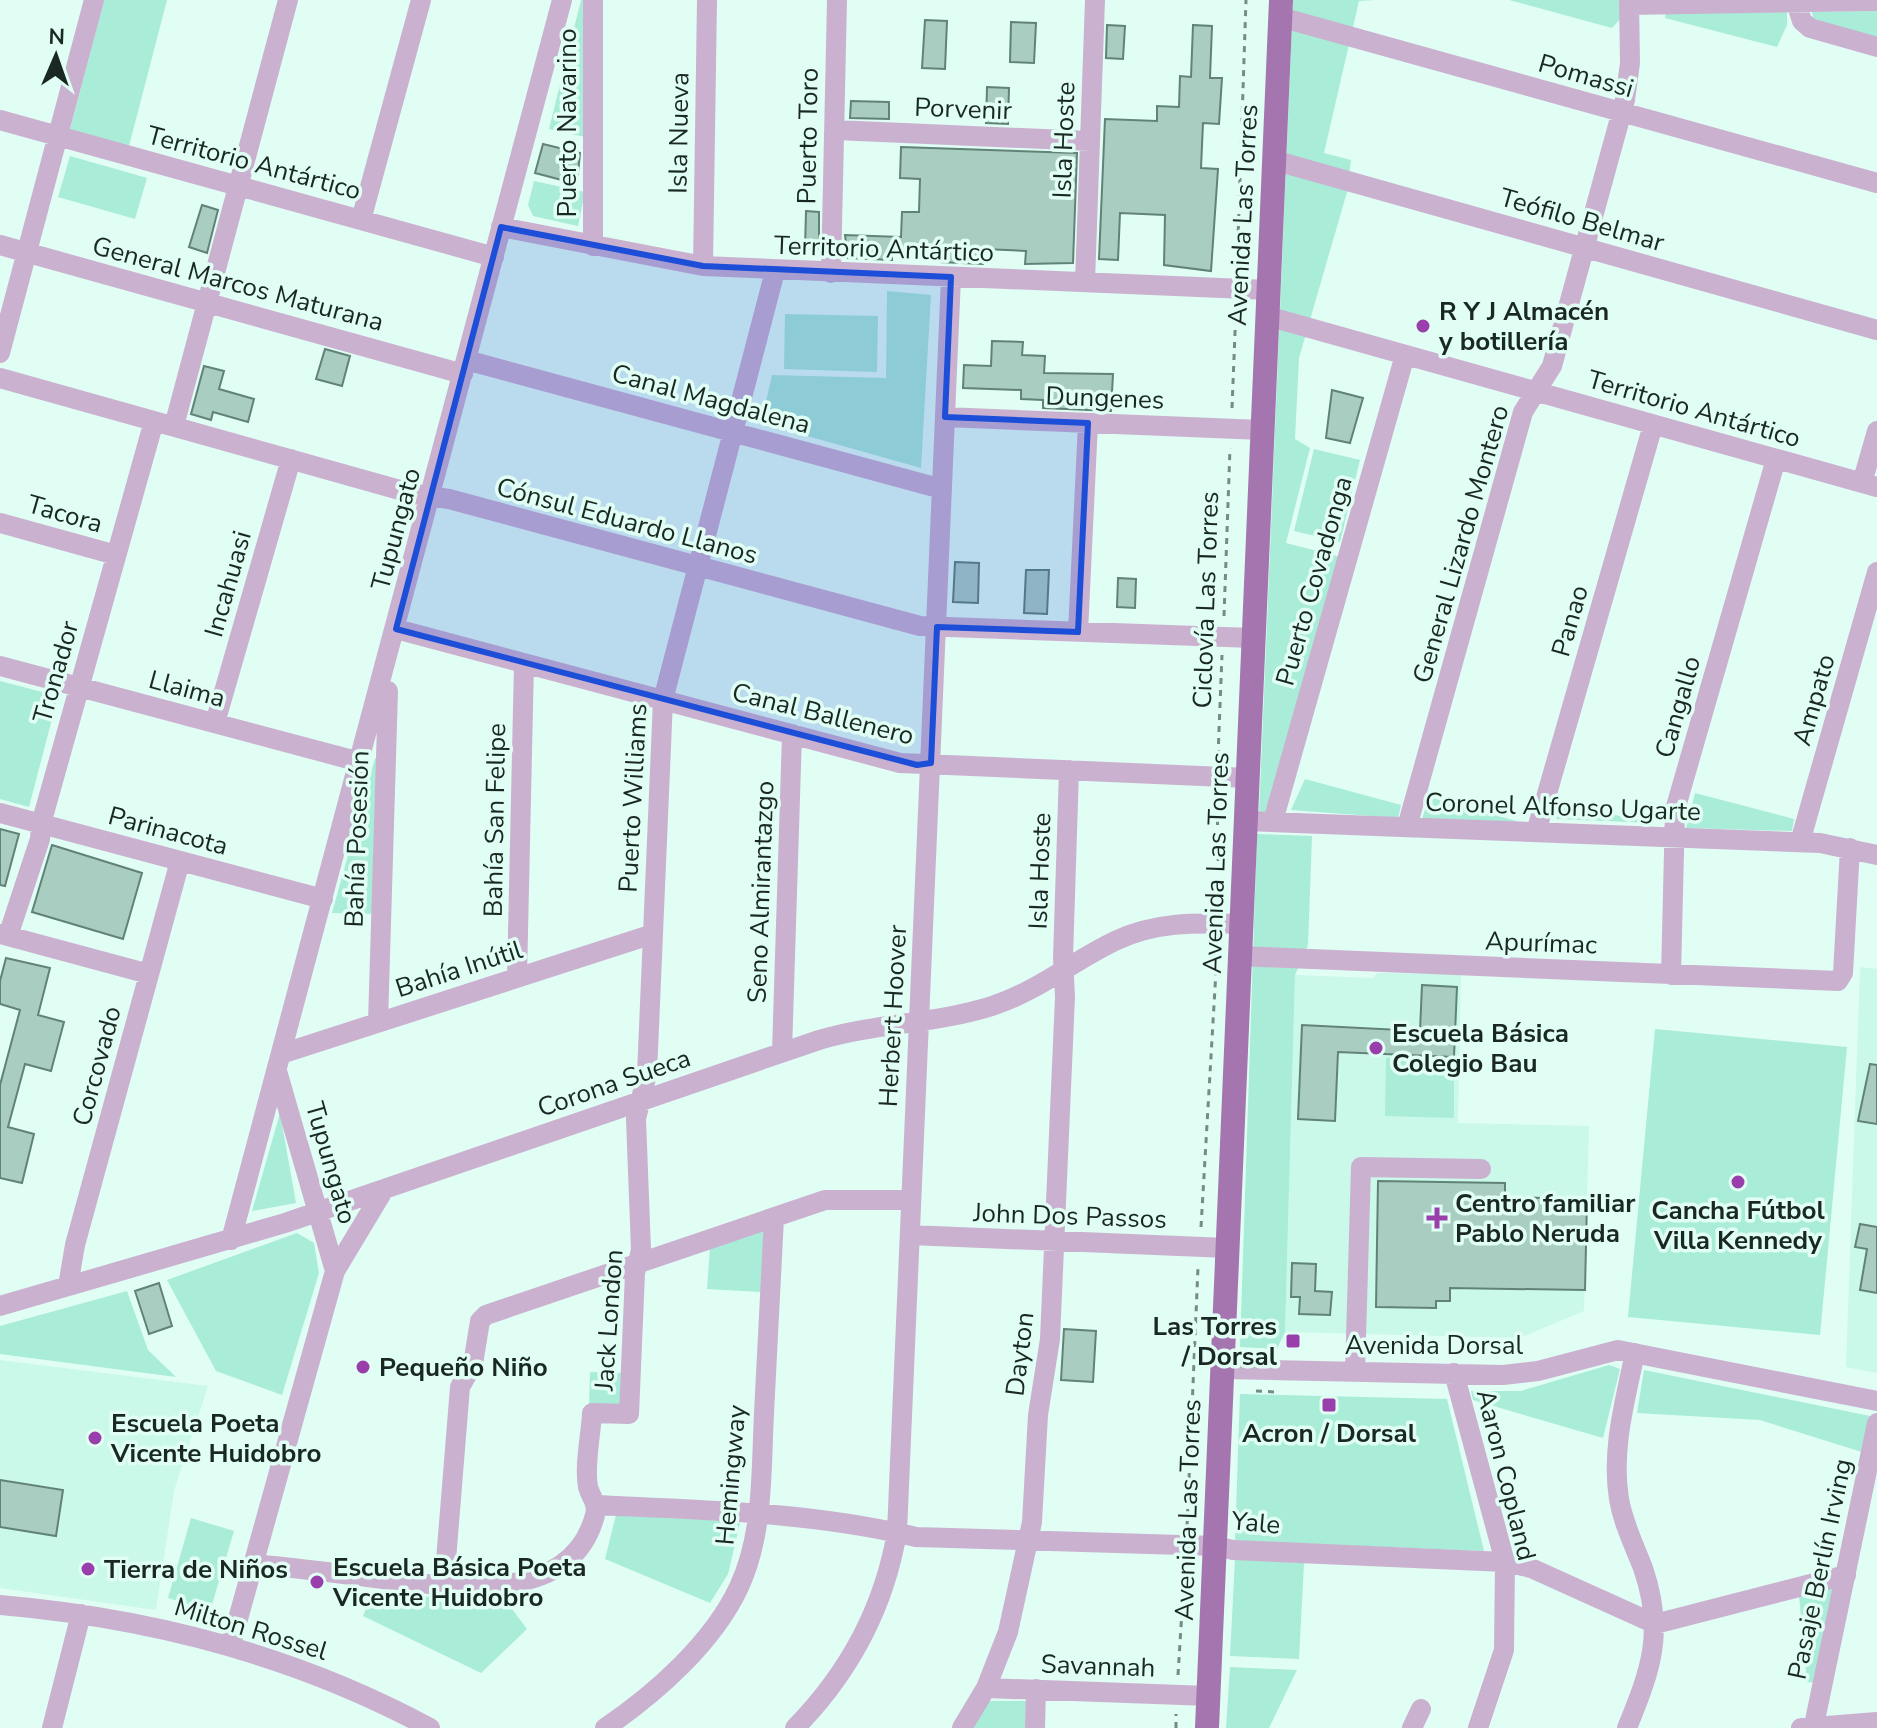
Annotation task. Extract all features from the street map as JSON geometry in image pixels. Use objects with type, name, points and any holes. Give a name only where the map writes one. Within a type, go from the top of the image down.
[{"type":"main road","name":"Avenida Las Torres","points":[[1207,1728],[1239,956],[1230,924],[1246,821],[1281,9]]},
{"type":"street","points":[[0,353],[94,0]]},
{"type":"street","name":"Tronador","points":[[4,935],[40,839],[41,824],[116,555],[207,303],[288,0]]},
{"type":"street","points":[[361,220],[421,0]]},
{"type":"street","name":"Tupungato","points":[[231,1240],[562,0]]},
{"type":"street","name":"Puerto Navarino","points":[[593,0],[593,246]]},
{"type":"street","name":"Isla Nueva","points":[[703,266],[707,0]]},
{"type":"street","name":"Puerto Toro","points":[[831,273],[837,0]]},
{"type":"street","name":"Isla Hoste","points":[[1085,282],[1095,0]]},
{"type":"street","points":[[1629,2],[1877,1]]},
{"type":"street","name":"General Lizardo Montero","points":[[1407,827],[1523,412],[1552,366],[1622,113],[1629,76],[1629,2]]},
{"type":"street","points":[[1796,2],[1799,16],[1810,28],[1877,47]]},
{"type":"street","name":"Pomassi","points":[[1281,9],[1622,113],[1877,183]]},
{"type":"street","name":"Territorio Antártico","points":[[0,120],[494,257]]},
{"type":"street","name":"Porvenir","points":[[835,130],[1090,141]]},
{"type":"street","name":"Teófilo Belmar","points":[[1273,160],[1877,330]]},
{"type":"street","name":"Territorio Antártico","points":[[501,227],[703,266],[1268,290]]},
{"type":"street","name":"General Marcos Maturana","points":[[0,245],[207,303],[464,367]]},
{"type":"street","name":"Puerto Williams","points":[[641,1101],[647,1074],[663,700],[775,271]]},
{"type":"street","name":"Herbert Hoover","points":[[795,1728],[835,1682],[865,1634],[885,1585],[897,1532],[951,277]]},
{"type":"street","name":"Territorio Antártico","points":[[1267,316],[1870,485]]},
{"type":"street","name":"Puerto Covadonga","points":[[1273,821],[1405,355]]},
{"type":"street","name":"Canal Magdalena","points":[[464,367],[733,432],[942,489]]},
{"type":"street","name":"Cónsul Eduardo Llanos","points":[[0,378],[910,624],[1253,638]]},
{"type":"street","name":"Dungenes","points":[[945,417],[1262,430]]},
{"type":"street","points":[[1078,632],[1088,423]]},
{"type":"street","name":"Panao","points":[[1536,832],[1653,425]]},
{"type":"street","points":[[1870,485],[1877,431]]},
{"type":"street","name":"Incahuasi","points":[[215,723],[291,459]]},
{"type":"street","name":"Cangallo","points":[[1671,975],[1675,810],[1776,459]]},
{"type":"street","name":"Tacora","points":[[0,523],[116,555]]},
{"type":"street","name":"Ampato","points":[[1800,842],[1877,572]]},
{"type":"street","name":"Canal Ballenero","points":[[396,629],[900,763],[1247,778]]},
{"type":"street","name":"Bahía Posesión","points":[[378,1023],[389,656]]},
{"type":"street","name":"Bahía San Felipe","points":[[517,977],[524,663]]},
{"type":"street","name":"Llaima","points":[[0,666],[360,762]]},
{"type":"street","name":"Seno Almirantazgo","points":[[782,1052],[792,734]]},
{"type":"street","name":"Isla Hoste","points":[[1063,973],[1069,770]]},
{"type":"street","name":"Parinacota","points":[[0,813],[323,899]]},
{"type":"street","name":"Coronel Alfonso Ugarte","points":[[1246,821],[1800,842],[1850,848],[1877,855]]},
{"type":"street","name":"Apurímac","points":[[1239,956],[1671,975],[1841,979],[1850,848]]},
{"type":"street","name":"Corcovado","points":[[68,1286],[75,1245],[180,861]]},
{"type":"street","name":"Corona Sueca","points":[[0,1306],[317,1213],[782,1052],[846,1033],[919,1023],[995,1005],[1063,973],[1112,942],[1142,931],[1177,924],[1230,924]]},
{"type":"street","name":"Bahía Inútil","points":[[279,1062],[378,1023],[653,934]]},
{"type":"street","points":[[4,935],[149,974]]},
{"type":"street","name":"Dayton","points":[[962,1728],[986,1688],[1008,1632],[1027,1540],[1038,1415],[1049,1361],[1063,973]]},
{"type":"street","name":"Tupungato","points":[[279,1062],[335,1271]]},
{"type":"street","name":"Jack London","points":[[596,1505],[588,1486],[592,1413],[629,1414],[641,1250],[636,1129],[641,1101]]},
{"type":"street","points":[[1355,1372],[1361,1167],[1481,1169]]},
{"type":"street","name":"Tupungato","points":[[231,1644],[335,1271],[383,1191]]},
{"type":"street","points":[[444,1585],[460,1387],[473,1364],[483,1318],[489,1312],[825,1200],[911,1200]]},
{"type":"street","name":"Hemingway","points":[[605,1728],[664,1681],[721,1617],[744,1577],[759,1513],[774,1218]]},
{"type":"street","name":"John Dos Passos","points":[[910,1235],[1227,1248]]},
{"type":"street","name":"Avenida Dorsal","points":[[1222,1369],[1520,1374],[1607,1350],[1877,1401]]},
{"type":"street","points":[[1627,1728],[1650,1669],[1655,1624],[1648,1587],[1624,1520],[1617,1482],[1622,1417],[1635,1353]]},
{"type":"street","name":"Aaron Copland","points":[[1454,1373],[1505,1562],[1504,1650],[1478,1728]]},
{"type":"street","name":"Pasaje Berlín Irving","points":[[1808,1726],[1846,1575],[1877,1423]]},
{"type":"street","points":[[254,1564],[494,1588],[544,1572],[582,1543],[596,1505]]},
{"type":"street","name":"Yale","points":[[596,1505],[759,1513],[876,1526],[916,1537],[1215,1546],[1505,1562],[1531,1568],[1655,1624]]},
{"type":"street","points":[[1655,1624],[1846,1575]]},
{"type":"street","name":"Milton Rossel","points":[[0,1605],[81,1614],[231,1644],[319,1675],[430,1728]]},
{"type":"street","points":[[52,1728],[81,1614]]},
{"type":"street","name":"Savannah","points":[[986,1688],[1209,1696]]},
{"type":"street","points":[[1035,1728],[1036,1689]]},
{"type":"street","points":[[1412,1728],[1421,1709]]},
{"type":"street","points":[[1808,1726],[1877,1722]]},
{"type":"path","name":"Ciclovía Las Torres","points":[[1230,924],[1217,776],[1246,0]]},
{"type":"path","points":[[1176,1728],[1216,970]]},
{"type":"highlighted area","points":[[501,227],[703,266],[951,277],[945,417],[1088,423],[1078,632],[937,627],[931,763],[917,765],[396,629]]},
{"type":"shaded area","points":[[104,0],[167,0],[129,146],[70,130]]},
{"type":"shaded area","points":[[583,0],[585,137],[549,129]]},
{"type":"shaded area","points":[[1293,0],[1375,0],[1359,1],[1324,153],[1351,160],[1347,192],[1299,358],[1295,439],[1310,448],[1286,543],[1341,557],[1265,814],[1259,814]]},
{"type":"shaded area","points":[[1509,0],[1638,0],[1612,28]]},
{"type":"shaded area","points":[[1787,9],[1787,25],[1777,47],[1665,18],[1666,12]]},
{"type":"shaded area","points":[[1877,11],[1877,40],[1814,22],[1812,12]]},
{"type":"shaded area","points":[[70,156],[147,178],[135,219],[58,197]]},
{"type":"shaded area","points":[[534,181],[585,192],[578,226],[533,216],[528,205]]},
{"type":"shaded area","points":[[887,291],[931,295],[921,468],[761,423],[772,375],[886,378]]},
{"type":"shaded area","points":[[785,314],[878,316],[877,372],[784,369]]},
{"type":"shaded area","points":[[1314,449],[1360,460],[1340,542],[1294,531]]},
{"type":"shaded area","points":[[0,681],[58,696],[29,807],[0,799]]},
{"type":"shaded area","points":[[375,758],[378,759],[376,914],[332,913]]},
{"type":"shaded area","points":[[1305,779],[1401,805],[1398,818],[1291,810]]},
{"type":"shaded area","points":[[1695,793],[1794,819],[1792,831],[1686,828]]},
{"type":"shaded area","points":[[1429,797],[1520,822],[1422,819]]},
{"type":"shaded area","points":[[1563,804],[1654,823],[1556,819]]},
{"type":"shaded area","points":[[1257,834],[1312,836],[1308,945],[1295,975],[1285,1332],[1277,1349],[1240,1347]]},
{"type":"shaded area","points":[[1860,967],[1877,969],[1877,1373],[1846,1367]]},
{"type":"shaded area","name":"Centro familiar Pablo Neruda","points":[[1377,973],[1461,974],[1458,1123],[1589,1126],[1584,1311],[1520,1338],[1285,1332],[1295,975],[1373,978]]},
{"type":"shaded area","name":"Cancha Fútbol Villa Kennedy","points":[[1655,1029],[1847,1047],[1820,1335],[1628,1317]]},
{"type":"shaded area","points":[[1454,1057],[1454,1118],[1385,1116],[1386,1058]]},
{"type":"shaded area","points":[[280,1113],[296,1203],[252,1211]]},
{"type":"shaded area","points":[[765,1228],[761,1292],[707,1289],[710,1247]]},
{"type":"shaded area","points":[[297,1233],[314,1243],[319,1273],[282,1395],[216,1371],[167,1280]]},
{"type":"shaded area","points":[[127,1291],[148,1350],[176,1377],[0,1354],[0,1326]]},
{"type":"shaded area","name":"Escuela Poeta Vicente Huidobro","points":[[0,1360],[208,1386],[174,1491],[156,1610],[0,1588]]},
{"type":"shaded area","points":[[1609,1365],[1620,1369],[1603,1438],[1473,1400],[1471,1391],[1521,1391]]},
{"type":"shaded area","points":[[1644,1370],[1870,1416],[1862,1452],[1760,1420],[1637,1413]]},
{"type":"shaded area","points":[[590,1372],[621,1373],[620,1407],[589,1407]]},
{"type":"shaded area","points":[[1240,1394],[1447,1399],[1484,1551],[1235,1541]]},
{"type":"shaded area","points":[[617,1511],[740,1523],[728,1574],[710,1603],[605,1559]]},
{"type":"shaded area","points":[[191,1518],[234,1531],[210,1611],[168,1598]]},
{"type":"shaded area","points":[[1235,1559],[1304,1563],[1299,1659],[1230,1656]]},
{"type":"shaded area","points":[[1832,1586],[1837,1591],[1817,1683],[1807,1682],[1799,1595]]},
{"type":"shaded area","points":[[373,1591],[509,1605],[527,1629],[481,1673],[363,1616]]},
{"type":"shaded area","points":[[1230,1667],[1297,1670],[1269,1728],[1226,1728]]},
{"type":"shaded area","points":[[986,1701],[1029,1701],[1026,1728],[972,1728]]},
{"type":"building","points":[[925,20],[947,21],[945,69],[922,68]]},
{"type":"building","points":[[1011,22],[1036,23],[1034,63],[1010,62]]},
{"type":"building","points":[[1107,25],[1125,26],[1123,59],[1106,58]]},
{"type":"building","points":[[1193,25],[1212,26],[1210,78],[1222,78],[1219,124],[1203,123],[1201,168],[1218,169],[1211,271],[1164,265],[1165,215],[1120,213],[1118,260],[1099,259],[1105,119],[1157,121],[1157,106],[1179,107],[1180,76],[1191,77]]},
{"type":"building","points":[[987,87],[1009,88],[1008,124],[986,123]]},
{"type":"building","points":[[851,101],[889,102],[889,119],[850,118]]},
{"type":"building","points":[[543,144],[580,153],[577,184],[535,173]]},
{"type":"building","points":[[901,147],[1077,153],[1073,263],[1025,264],[1026,251],[984,249],[983,264],[940,262],[941,254],[918,252],[892,251],[892,260],[848,258],[845,235],[901,237],[902,212],[919,212],[920,179],[900,178]]},
{"type":"building","points":[[202,205],[218,210],[207,253],[189,247]]},
{"type":"building","points":[[806,211],[819,212],[819,249],[805,249]]},
{"type":"building","points":[[992,341],[1023,342],[1022,355],[1045,356],[1044,373],[1113,374],[1111,411],[1043,408],[1043,400],[1021,399],[1021,390],[963,388],[964,365],[991,366]]},
{"type":"building","points":[[325,349],[350,356],[342,386],[316,379]]},
{"type":"building","points":[[204,366],[224,371],[219,389],[254,399],[248,422],[213,412],[211,420],[191,414]]},
{"type":"building","points":[[1332,390],[1363,398],[1350,443],[1326,438]]},
{"type":"building","points":[[955,562],[979,563],[978,603],[953,602]]},
{"type":"building","points":[[1026,570],[1049,570],[1047,614],[1024,613]]},
{"type":"building","points":[[1118,578],[1136,579],[1135,608],[1117,607]]},
{"type":"building","points":[[0,829],[19,834],[5,886],[0,885]]},
{"type":"building","points":[[52,845],[142,873],[123,939],[32,912]]},
{"type":"building","points":[[6,958],[50,968],[38,1015],[64,1022],[51,1071],[25,1064],[8,1127],[34,1134],[22,1183],[0,1178],[0,1085],[20,1010],[0,1004],[0,981]]},
{"type":"building","points":[[1422,985],[1457,987],[1454,1057],[1338,1052],[1335,1121],[1298,1119],[1302,1025],[1420,1031]]},
{"type":"building","points":[[1870,1064],[1877,1065],[1877,1124],[1858,1121]]},
{"type":"building","points":[[1378,1181],[1505,1183],[1505,1197],[1587,1199],[1585,1290],[1450,1288],[1450,1301],[1436,1301],[1436,1308],[1376,1307]]},
{"type":"building","points":[[1860,1224],[1877,1227],[1877,1293],[1860,1290],[1867,1249],[1855,1247]]},
{"type":"building","points":[[1292,1263],[1316,1264],[1315,1291],[1332,1292],[1330,1315],[1299,1314],[1300,1297],[1291,1297]]},
{"type":"building","points":[[159,1283],[172,1326],[149,1334],[135,1291]]},
{"type":"building","points":[[1064,1329],[1096,1331],[1093,1382],[1061,1380]]},
{"type":"building","points":[[0,1480],[63,1490],[56,1536],[0,1527]]},
{"type":"place","name":"R Y J Almacén y botillería","points":[[1423,326]]},
{"type":"place","name":"Escuela Básica Colegio Bau","points":[[1376,1048]]},
{"type":"place","name":"Cancha Fútbol Villa Kennedy","points":[[1738,1182]]},
{"type":"place","name":"Centro familiar Pablo Neruda","points":[[1437,1218]]},
{"type":"place","name":"Las Torres / Dorsal","points":[[1293,1341]]},
{"type":"place","name":"Pequeño Niño","points":[[363,1367]]},
{"type":"place","name":"Acron / Dorsal","points":[[1329,1405]]},
{"type":"place","name":"Escuela Poeta Vicente Huidobro","points":[[95,1438]]},
{"type":"place","name":"Tierra de Niños","points":[[88,1569]]},
{"type":"place","name":"Escuela Básica Poeta Vicente Huidobro","points":[[317,1582]]}]
